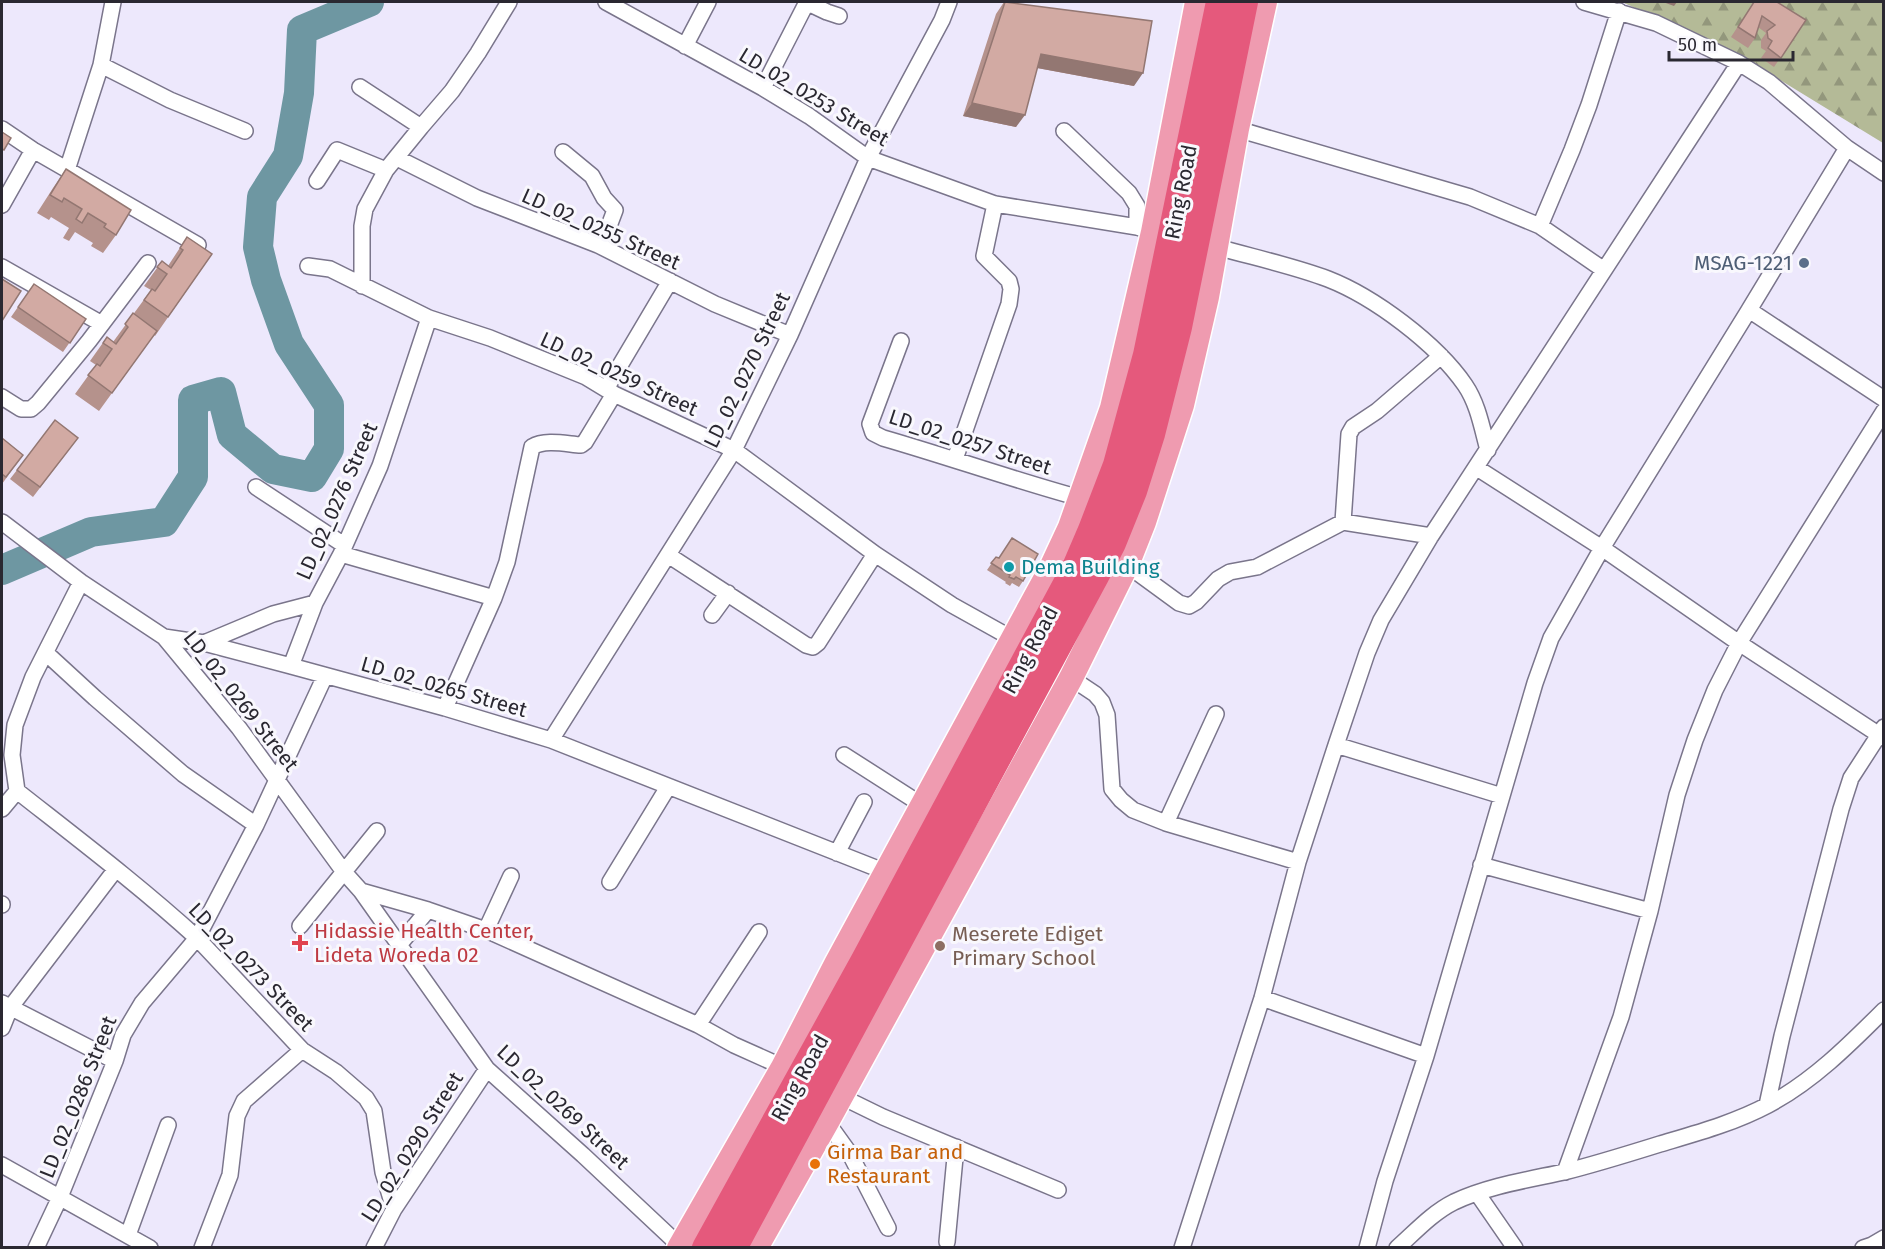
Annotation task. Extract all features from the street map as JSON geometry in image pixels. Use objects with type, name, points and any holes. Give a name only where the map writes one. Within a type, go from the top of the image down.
[{"type":"highway","name":"Ring Road","points":[[688,1247],[865,960],[1077,565],[1092,530],[1117,465],[1147,355],[1220,2]]},
{"type":"highway","name":"Ring Road","points":[[733,1248],[1112,543],[1151,434],[1178,327],[1244,2]]},
{"type":"main road","points":[[688,1247],[886,872],[1049,572],[1080,498],[1112,408],[1145,230],[1197,2]]},
{"type":"main road","points":[[756,1248],[1071,678],[1127,565],[1148,512],[1182,405],[1207,297],[1237,129],[1265,2]]},
{"type":"street","points":[[67,170],[101,65],[113,2]]},
{"type":"street","points":[[362,286],[362,226],[365,208],[386,171],[452,91],[509,2]]},
{"type":"street","name":"LD_02_0253 Street","points":[[606,2],[763,88],[809,116],[868,158],[994,204],[1145,230]]},
{"type":"street","points":[[685,46],[708,2]]},
{"type":"street","points":[[763,88],[807,2],[839,15]]},
{"type":"street","name":"LD_02_0270 Street","points":[[551,740],[734,450],[790,334],[868,158],[942,20],[949,2]]},
{"type":"street","points":[[1584,2],[1656,23],[1738,63],[1769,82],[1847,148],[1884,173]]},
{"type":"street","points":[[1540,226],[1586,114],[1619,11]]},
{"type":"street","points":[[1182,1248],[1262,998],[1298,862],[1367,654],[1381,621],[1431,536],[1738,63]]},
{"type":"street","points":[[101,65],[170,100],[245,131]]},
{"type":"street","points":[[360,87],[421,127]]},
{"type":"street","points":[[2,129],[33,150],[198,245]]},
{"type":"street","points":[[1237,129],[1470,197],[1540,226],[1604,270]]},
{"type":"street","points":[[1064,131],[1128,193],[1137,206],[1145,230]]},
{"type":"street","points":[[1367,1248],[1385,1181],[1426,1056],[1535,683],[1551,638],[1602,548],[1847,148]]},
{"type":"street","points":[[2,205],[33,150]]},
{"type":"street","points":[[317,181],[337,150],[386,171]]},
{"type":"street","points":[[563,152],[592,176],[604,198],[615,210],[598,245]]},
{"type":"street","name":"LD_02_0255 Street","points":[[397,158],[477,198],[598,245],[715,304],[790,334]]},
{"type":"street","points":[[954,459],[1009,304],[1010,281],[984,256],[994,204]]},
{"type":"street","points":[[1217,247],[1326,278],[1358,292],[1400,320],[1441,356],[1465,385],[1480,417],[1488,450]]},
{"type":"street","points":[[2,398],[21,409],[31,410],[102,324],[148,263]]},
{"type":"street","name":"LD_02_0259 Street","points":[[308,266],[330,269],[429,318],[586,377],[610,392],[734,450],[875,554],[952,604],[1013,639]]},
{"type":"street","points":[[2,267],[102,324]]},
{"type":"street","points":[[445,708],[494,598],[507,562],[532,447],[538,443],[581,445],[585,442],[670,281]]},
{"type":"street","points":[[1749,310],[1884,399]]},
{"type":"street","name":"LD_02_0276 Street","points":[[291,666],[315,603],[343,550],[380,466],[429,318]]},
{"type":"street","name":"LD_02_0257 Street","points":[[901,341],[870,424],[870,430],[873,433],[1080,498]]},
{"type":"street","points":[[1343,522],[1347,448],[1349,434],[1353,427],[1377,411],[1441,356]]},
{"type":"street","points":[[1565,1172],[1621,1017],[1650,911],[1677,795],[1715,690],[1739,644],[1884,411]]},
{"type":"street","points":[[1477,468],[1602,548],[1739,644],[1882,733],[1851,778],[1841,809],[1782,1036],[1767,1106]]},
{"type":"street","points":[[256,487],[343,550],[494,598]]},
{"type":"street","name":"LD_02_0269 Street","points":[[2,522],[81,582],[164,637],[239,728],[344,872],[361,891],[487,1069],[688,1247]]},
{"type":"street","points":[[1127,565],[1179,603],[1189,606],[1196,602],[1218,579],[1230,572],[1257,567],[1343,522],[1431,536]]},
{"type":"street","points":[[668,555],[806,645],[813,647],[818,643],[875,554]]},
{"type":"street","points":[[2,809],[17,791],[12,755],[15,725],[33,676],[81,582]]},
{"type":"street","points":[[712,615],[728,593]]},
{"type":"street","points":[[204,643],[273,614],[315,603]]},
{"type":"street","name":"LD_02_0265 Street","points":[[164,637],[204,643],[291,666],[551,740],[886,872]]},
{"type":"street","points":[[45,652],[183,774],[256,825]]},
{"type":"street","name":"LD_02_0286 Street","points":[[36,1248],[60,1197],[115,1061],[123,1035],[142,1003],[197,938],[256,825],[325,676]]},
{"type":"street","points":[[1071,678],[1102,702],[1107,715],[1112,789],[1133,810],[1166,823],[1298,862]]},
{"type":"street","points":[[1166,823],[1216,714]]},
{"type":"street","points":[[1336,745],[1502,796]]},
{"type":"street","points":[[844,755],[922,806]]},
{"type":"street","points":[[610,882],[668,787]]},
{"type":"street","name":"LD_02_0273 Street","points":[[17,791],[116,869],[197,938],[302,1050],[336,1072],[366,1098],[374,1111],[383,1172],[394,1209]]},
{"type":"street","points":[[837,853],[864,802]]},
{"type":"street","points":[[300,926],[377,831]]},
{"type":"street","points":[[1481,865],[1650,911]]},
{"type":"street","points":[[2,1028],[6,1005],[116,869]]},
{"type":"street","points":[[486,930],[511,876]]},
{"type":"street","points":[[361,891],[428,910],[486,930],[698,1025],[783,1068]]},
{"type":"street","points":[[399,945],[428,910]]},
{"type":"street","points":[[698,1025],[759,932]]},
{"type":"street","points":[[1262,998],[1426,1056]]},
{"type":"street","points":[[6,1005],[115,1061]]},
{"type":"street","points":[[1397,1248],[1441,1209],[1455,1201],[1519,1181],[1565,1172],[1717,1127],[1767,1106],[1821,1069],[1884,1010]]},
{"type":"street","points":[[202,1248],[230,1175],[237,1116],[244,1101],[302,1050]]},
{"type":"street","name":"LD_02_0290 Street","points":[[374,1248],[394,1209],[487,1069]]},
{"type":"street","points":[[840,1096],[883,1117],[1058,1190]]},
{"type":"street","points":[[827,1122],[850,1154],[888,1228]]},
{"type":"street","points":[[128,1235],[168,1125]]},
{"type":"street","points":[[947,1242],[956,1147]]},
{"type":"street","points":[[2,1166],[150,1248]]},
{"type":"street","points":[[1477,1193],[1515,1248]]},
{"type":"street","points":[[1863,1248],[1884,1238]]},
{"type":"green space","points":[[1622,2],[1883,2],[1883,143],[1741,56]]},
{"type":"building","points":[[1005,2],[1152,21],[1143,73],[1041,54],[1025,115],[972,103]]},
{"type":"building","points":[[1754,2],[1777,2],[1806,20],[1781,58],[1768,48],[1772,41],[1768,38],[1767,31],[1775,25],[1762,16],[1755,38],[1738,27]]},
{"type":"building","points":[[2,132],[11,138],[4,150],[2,149]]},
{"type":"building","points":[[66,169],[131,210],[116,235],[104,227],[106,224],[88,213],[82,223],[76,219],[82,209],[64,198],[62,202],[50,195]]},
{"type":"building","points":[[187,237],[212,254],[168,317],[144,300],[152,289],[155,291],[167,274],[157,267],[162,261],[171,268],[183,250],[180,248]]},
{"type":"building","points":[[2,279],[21,291],[2,321]]},
{"type":"building","points":[[34,284],[86,319],[70,343],[18,307]]},
{"type":"building","points":[[133,313],[157,331],[112,393],[88,375],[97,364],[100,366],[112,349],[103,343],[107,337],[116,344],[128,327],[125,324]]},
{"type":"building","points":[[55,420],[78,438],[40,487],[17,470]]},
{"type":"building","points":[[2,438],[23,455],[6,477],[2,474]]},
{"type":"building","name":"Dema Building","points":[[1012,538],[1038,554],[1023,581],[1016,577],[1014,579],[1009,577],[1010,575],[991,563],[996,557],[999,558]]},
{"type":"waterway","points":[[2,570],[91,532],[164,522],[193,477],[193,400],[221,392],[232,435],[273,469],[312,477],[329,449],[329,405],[289,344],[266,280],[258,247],[262,197],[288,156],[299,93],[302,30],[369,2]]},
{"type":"place","name":"MSAG-1221","points":[[1804,263]]},
{"type":"place","name":"Dema Building","points":[[1009,567]]},
{"type":"place","name":"Hidassie Health Center, Lideta Woreda 02","points":[[300,943]]},
{"type":"place","name":"Meserete Ediget Primary School","points":[[940,946]]},
{"type":"place","name":"Girma Bar and Restaurant","points":[[815,1164]]}]
